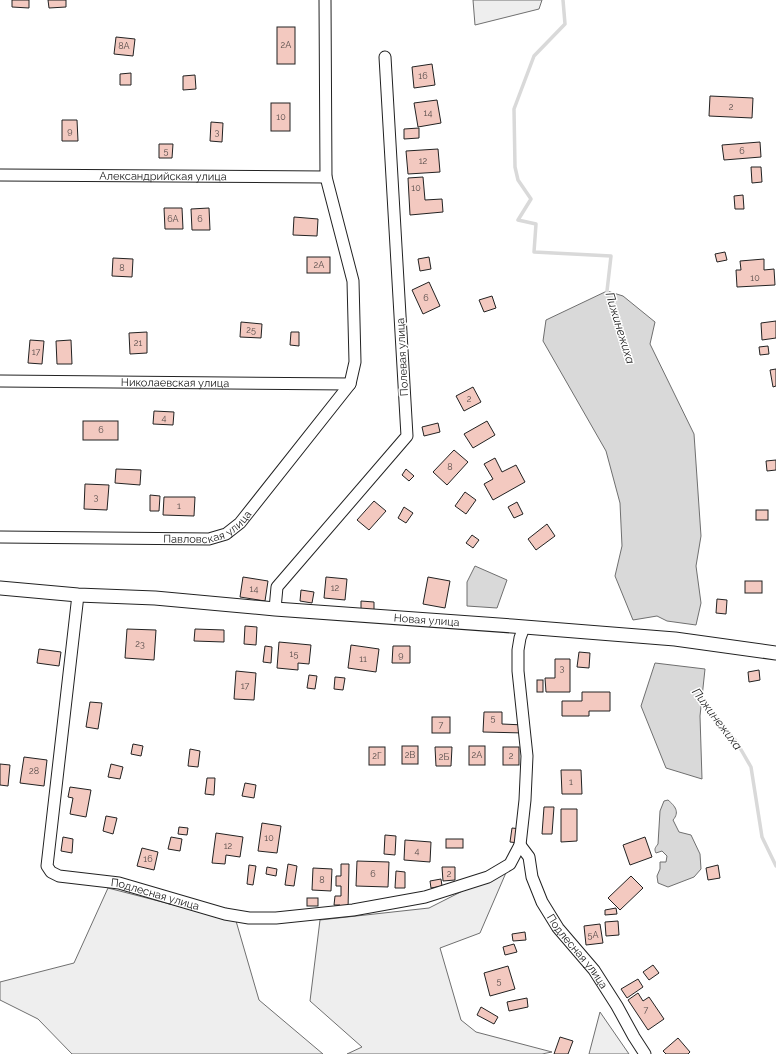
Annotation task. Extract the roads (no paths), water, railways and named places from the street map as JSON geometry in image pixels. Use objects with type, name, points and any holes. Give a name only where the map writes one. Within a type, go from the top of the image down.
[{"type":"street","points":[[325,0],[326,177],[353,282],[355,362],[350,384]]},
{"type":"street","name":"Полевая улица","points":[[275,609],[277,587],[407,436],[385,58]]},
{"type":"street","name":"Александрийская улица","points":[[0,175],[326,177]]},
{"type":"street","name":"Николаевская улица","points":[[0,381],[350,384]]},
{"type":"street","name":"Павловская улица","points":[[0,537],[209,538],[226,534],[240,523],[350,384]]},
{"type":"street","name":"Новая улица","points":[[0,588],[78,595],[155,598],[275,609],[675,639],[776,653]]},
{"type":"street","name":"Подлесная улица","points":[[78,595],[47,866],[51,872],[59,876],[118,883],[225,914],[249,918],[276,918],[353,910],[425,897],[488,877],[510,864],[520,845],[525,800],[527,756],[518,671],[518,650],[524,627]]},
{"type":"street","name":"Подлесная улица","points":[[520,845],[529,857],[532,877],[542,902],[558,928],[594,970],[618,1006],[634,1037],[645,1054]]},
{"type":"water","points":[[607,291],[623,296],[655,322],[650,344],[694,434],[701,536],[696,566],[701,603],[696,625],[667,621],[657,616],[633,620],[615,576],[622,546],[620,503],[606,451],[543,341],[546,320]]},
{"type":"water","points":[[475,566],[507,580],[497,608],[467,606],[467,582]]},
{"type":"water","points":[[655,663],[705,669],[700,716],[702,779],[666,768],[641,706]]},
{"type":"water","points":[[668,800],[676,809],[676,814],[673,820],[679,832],[691,835],[700,854],[701,869],[694,877],[668,887],[658,883],[657,876],[660,869],[660,862],[666,862],[667,856],[662,851],[656,853],[655,849],[658,844],[660,811],[664,801]]},
{"type":"waterway","name":"Пижинежиха","points":[[563,0],[565,24],[534,56],[514,109],[515,167],[518,180],[531,199],[518,220],[536,224],[534,252],[611,256],[607,291],[609,296]]},
{"type":"waterway","name":"Пижинежиха","points":[[699,699],[736,741],[751,767],[762,837],[776,866]]}]
